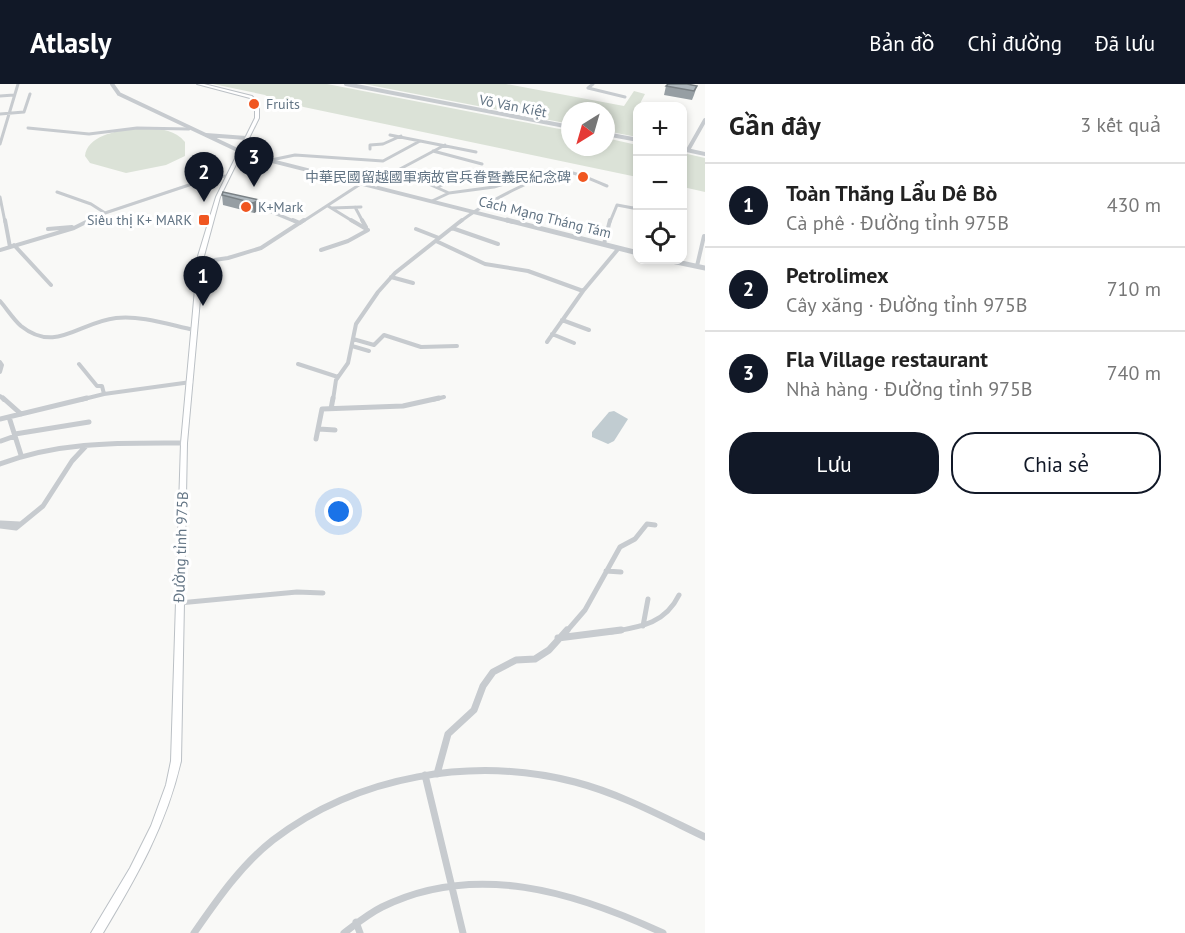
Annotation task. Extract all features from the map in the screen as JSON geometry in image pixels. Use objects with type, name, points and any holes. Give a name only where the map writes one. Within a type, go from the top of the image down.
[{"type":"main road","name":"Đường tỉnh 975B","points":[[97,933],[143,855],[171,788],[176,761],[184,443],[203,245],[218,197],[239,150],[257,118],[254,99],[199,84]]},
{"type":"street","points":[[0,144],[18,84]]},
{"type":"street","name":"Cách Mạng Tháng Tám","points":[[112,84],[119,94],[189,129],[239,150],[633,251]]},
{"type":"street","name":"Võ Văn Kiệt","points":[[346,84],[561,125]]},
{"type":"street","points":[[592,84],[588,88],[625,97]]},
{"type":"street","points":[[0,114],[24,112],[30,94]]},
{"type":"street","points":[[0,96],[14,95]]},
{"type":"street","points":[[705,120],[688,150],[705,153]]},
{"type":"street","points":[[28,128],[45,127],[95,135],[134,128],[157,128],[177,132],[189,129]]},
{"type":"street","points":[[201,134],[246,138]]},
{"type":"street","points":[[390,135],[476,152]]},
{"type":"street","points":[[370,149],[370,145],[383,144],[402,136]]},
{"type":"street","points":[[615,136],[633,139]]},
{"type":"street","points":[[271,160],[277,157],[303,156],[383,161],[420,141]]},
{"type":"street","points":[[370,185],[445,145]]},
{"type":"street","points":[[433,151],[482,164]]},
{"type":"street","points":[[398,170],[449,193]]},
{"type":"street","points":[[420,179],[438,170]]},
{"type":"street","points":[[331,409],[338,377],[348,363],[357,324],[391,277],[438,239],[473,211],[562,170],[583,175],[607,186]]},
{"type":"street","points":[[0,250],[76,227],[105,213],[213,177],[228,176]]},
{"type":"street","points":[[437,188],[458,178]]},
{"type":"street","points":[[432,201],[449,193],[494,187],[524,178],[538,180]]},
{"type":"street","points":[[201,262],[228,258],[261,248],[330,207],[362,183]]},
{"type":"street","points":[[57,192],[91,204],[105,213]]},
{"type":"street","points":[[0,197],[12,246],[51,285]]},
{"type":"street","points":[[218,197],[228,199]]},
{"type":"street","points":[[248,204],[300,223]]},
{"type":"street","points":[[603,244],[606,230],[617,205],[633,208]]},
{"type":"street","points":[[330,207],[361,207]]},
{"type":"street","points":[[330,207],[366,227]]},
{"type":"street","points":[[321,250],[348,241],[368,230],[355,207]]},
{"type":"street","points":[[48,229],[76,227]]},
{"type":"street","points":[[452,228],[498,244]]},
{"type":"street","points":[[416,229],[438,239],[462,255],[485,264],[528,271],[583,291]]},
{"type":"street","points":[[697,266],[704,236]]},
{"type":"street","points":[[547,342],[583,291],[619,248]]},
{"type":"street","points":[[687,264],[705,268]]},
{"type":"street","points":[[391,277],[414,283]]},
{"type":"street","points":[[0,301],[21,326],[32,334],[46,339],[58,338],[86,325],[117,318],[194,330]]},
{"type":"street","points":[[562,320],[588,330]]},
{"type":"street","points":[[552,334],[574,344]]},
{"type":"street","points":[[353,339],[374,345],[384,335],[421,347],[457,346]]},
{"type":"street","points":[[352,346],[369,351]]},
{"type":"street","points":[[0,362],[0,372]]},
{"type":"street","points":[[79,364],[97,386],[102,386],[104,394]]},
{"type":"street","points":[[297,364],[338,377]]},
{"type":"street","points":[[0,419],[104,394],[190,382]]},
{"type":"street","points":[[0,396],[21,414]]},
{"type":"street","points":[[316,440],[322,409],[403,406],[444,397]]},
{"type":"street","points":[[9,417],[21,454]]},
{"type":"street","points":[[1,441],[15,435],[89,422]]},
{"type":"street","points":[[319,429],[335,430]]},
{"type":"street","points":[[0,464],[21,454],[87,446],[184,443]]},
{"type":"street","points":[[0,524],[20,524],[43,506],[60,478],[87,446]]},
{"type":"street","points":[[437,774],[448,734],[474,710],[483,686],[493,672],[516,660],[535,659],[542,656],[585,610],[620,547],[635,539],[647,524],[655,525]]},
{"type":"street","points":[[606,571],[621,572]]},
{"type":"street","points":[[179,603],[297,592],[323,593]]},
{"type":"street","points":[[558,638],[625,631],[643,626],[672,610],[677,604],[679,595]]},
{"type":"street","points":[[643,626],[648,599]]},
{"type":"street","points":[[194,933],[224,892],[273,840],[320,808],[364,788],[405,777],[472,771],[509,773],[574,782],[605,792],[705,837]]},
{"type":"street","points":[[425,775],[463,933]]},
{"type":"street","points":[[344,933],[378,907],[403,896],[452,885],[494,881],[554,891],[609,910],[663,933]]},
{"type":"street","points":[[356,922],[360,933]]},
{"type":"shaded area","points":[[213,84],[327,84],[561,129],[561,156],[615,156],[615,140],[633,144],[633,176],[275,101],[265,95]]},
{"type":"shaded area","points":[[364,84],[506,84],[603,102],[561,102],[561,122]]},
{"type":"shaded area","points":[[634,91],[645,94],[641,102],[633,102],[633,136],[615,133],[615,104],[624,106]]},
{"type":"shaded area","points":[[132,129],[154,129],[174,133],[185,142],[185,156],[166,165],[126,173],[90,163],[85,156],[87,149],[97,139],[111,133]]},
{"type":"shaded area","points":[[687,154],[705,158],[705,192],[687,188]]},
{"type":"shaded area","points":[[614,411],[628,419],[614,441],[608,444],[592,437],[592,432],[609,412]]},
{"type":"building","points":[[668,84],[697,86],[694,91],[666,86]]},
{"type":"building","points":[[223,192],[259,200],[253,203],[222,195]]},
{"type":"place","name":"Fruits","points":[[254,104]]},
{"type":"place","name":"中華民國留越國軍病故官兵眷暨義民紀念碑","points":[[583,177]]},
{"type":"place","name":"Fla Village restaurant","points":[[254,187]]},
{"type":"place","name":"Petrolimex","points":[[204,202]]},
{"type":"place","name":"K+Mark","points":[[246,207]]},
{"type":"place","name":"Siêu thị K+ MARK","points":[[204,220]]},
{"type":"place","name":"Toàn Thắng Lẩu Dê Bò","points":[[203,306]]}]
